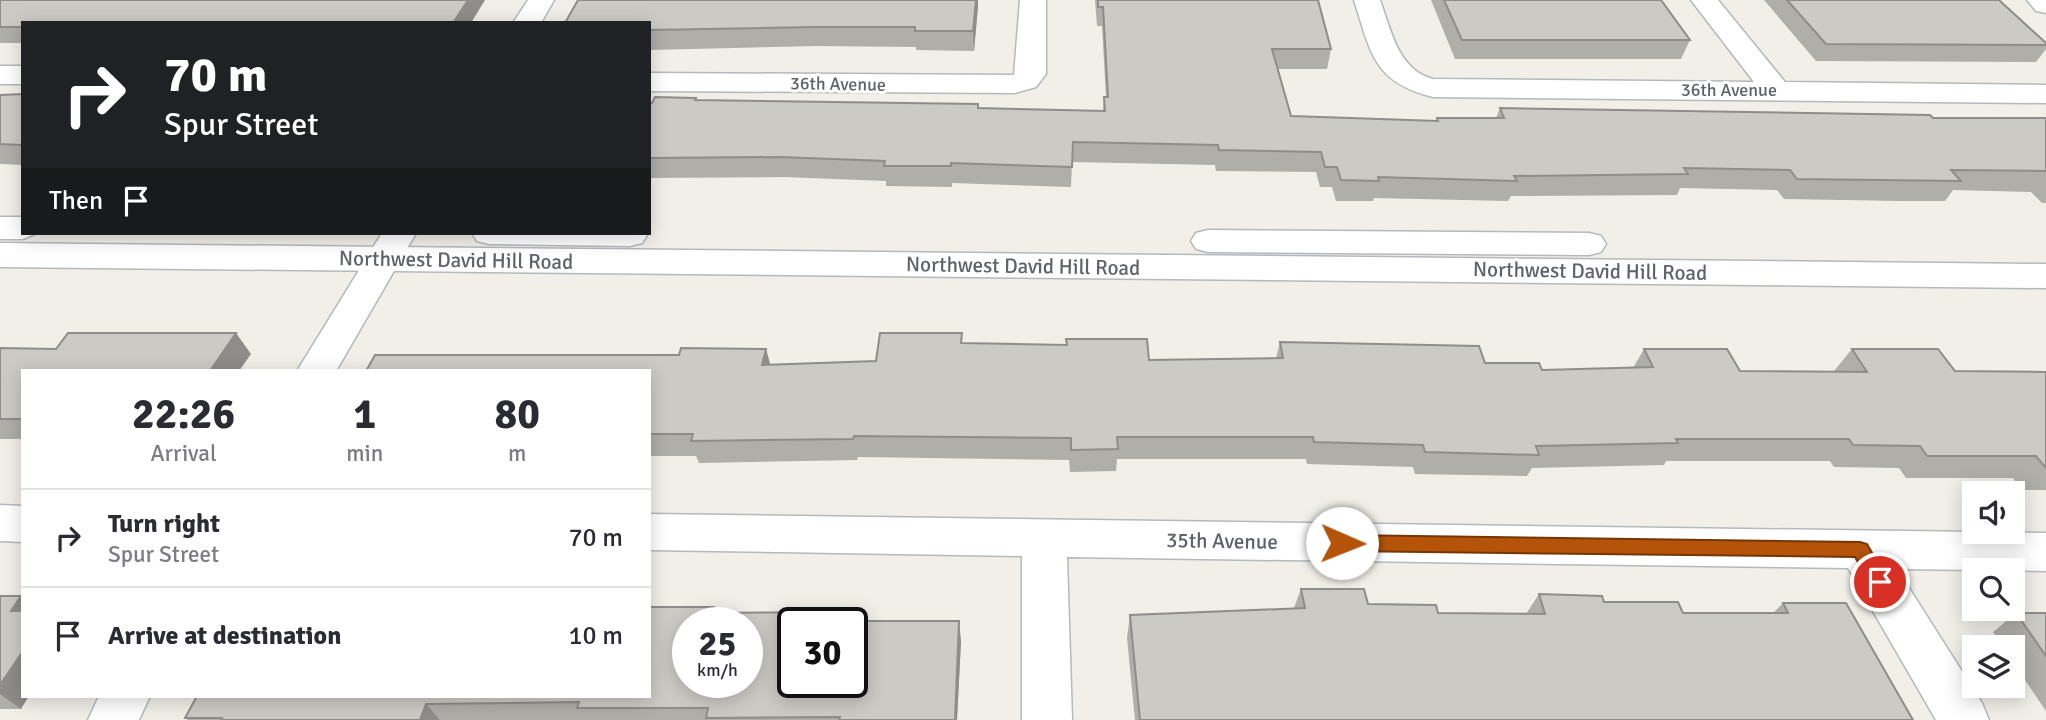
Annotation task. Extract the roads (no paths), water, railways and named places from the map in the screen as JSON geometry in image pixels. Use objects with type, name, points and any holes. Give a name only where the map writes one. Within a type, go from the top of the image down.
[{"type":"street","points":[[528,21],[541,0]]},
{"type":"street","name":"36th Avenue","points":[[651,82],[981,86],[1026,81],[1033,66],[1033,0]]},
{"type":"street","name":"36th Avenue","points":[[1367,0],[1394,69],[1413,85],[1448,90],[1775,90],[2046,94]]},
{"type":"street","points":[[1704,0],[1775,90]]},
{"type":"street","points":[[2040,0],[2046,5]]},
{"type":"street","points":[[0,75],[21,75]]},
{"type":"street","points":[[0,228],[21,228]]},
{"type":"street","name":"Northwest David Hill Road","points":[[651,235],[2046,251]]},
{"type":"street","points":[[317,369],[391,246]]},
{"type":"street","name":"Northwest David Hill Road","points":[[0,255],[391,246],[2046,276]]},
{"type":"street","points":[[0,523],[21,524]]},
{"type":"street","name":"35th Avenue","points":[[651,532],[2046,552]]},
{"type":"street","points":[[1044,539],[1046,720]]},
{"type":"street","points":[[1860,550],[1964,720]]},
{"type":"street","points":[[113,720],[125,698]]}]
